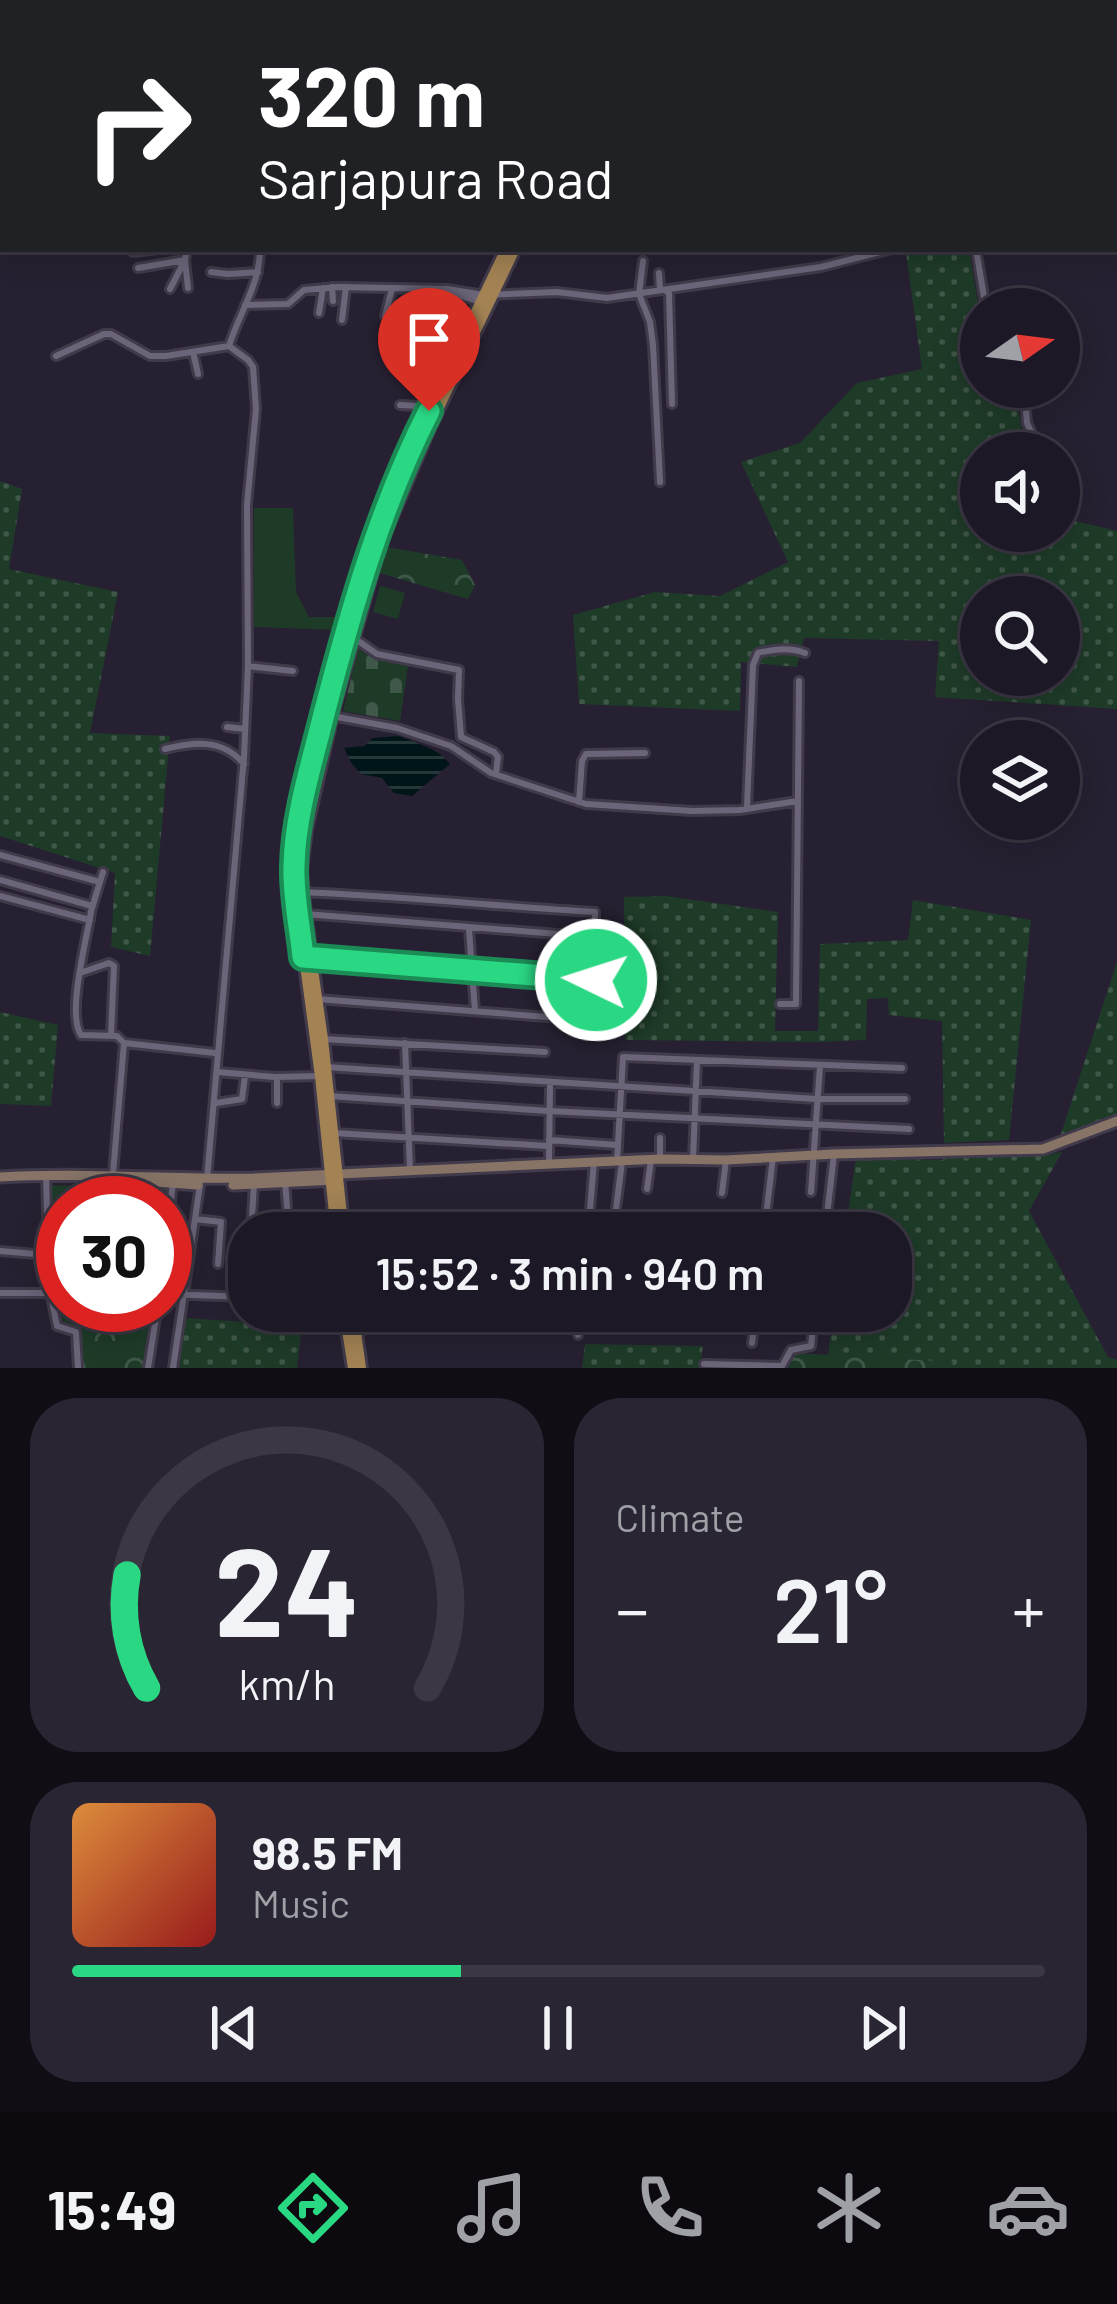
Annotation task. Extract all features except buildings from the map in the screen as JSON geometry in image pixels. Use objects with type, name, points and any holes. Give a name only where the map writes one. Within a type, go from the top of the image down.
[{"type":"main road","points":[[335,1176],[323,1039],[299,891],[306,829],[369,554],[429,411],[509,252]]},
{"type":"main road","points":[[338,1212],[296,837],[314,753],[380,546],[486,297]]},
{"type":"main road","points":[[351,1332],[357,1368]]},
{"type":"street","points":[[186,252],[188,288]]},
{"type":"street","points":[[229,346],[254,289],[260,252]]},
{"type":"street","points":[[468,331],[432,325],[434,296],[557,292],[607,298],[821,267],[880,252]]},
{"type":"street","points":[[976,252],[982,288]]},
{"type":"street","points":[[138,268],[185,260]]},
{"type":"street","points":[[170,289],[185,260]]},
{"type":"street","points":[[644,261],[639,294],[653,345],[660,482]]},
{"type":"street","points":[[211,272],[258,272]]},
{"type":"street","points":[[659,273],[662,290]]},
{"type":"street","points":[[342,320],[346,287]]},
{"type":"street","points":[[227,314],[288,304],[304,290],[328,288],[447,289],[486,297]]},
{"type":"street","points":[[328,288],[332,301]]},
{"type":"street","points":[[319,314],[328,288]]},
{"type":"street","points":[[385,316],[392,289]]},
{"type":"street","points":[[662,290],[669,293],[670,302],[672,404]]},
{"type":"street","points":[[56,356],[111,334],[150,356],[229,346],[251,364],[256,409],[247,505],[244,764],[214,1103],[192,1239]]},
{"type":"street","points":[[193,352],[198,374]]},
{"type":"street","points":[[400,405],[429,411]]},
{"type":"street","points":[[349,636],[377,654],[459,670],[461,737],[494,752],[498,758],[495,775]]},
{"type":"street","points":[[747,807],[753,665],[758,653],[781,649],[806,653]]},
{"type":"street","points":[[248,666],[293,671]]},
{"type":"street","points":[[780,1004],[796,1004],[799,681]]},
{"type":"street","points":[[332,716],[391,727],[452,746],[495,775],[579,802],[692,811],[798,801]]},
{"type":"street","points":[[226,727],[245,729]]},
{"type":"street","points":[[165,748],[188,742],[227,748],[244,764]]},
{"type":"street","points":[[579,802],[586,754],[645,753]]},
{"type":"street","points":[[0,855],[100,882]]},
{"type":"street","points":[[103,872],[80,973],[75,1024],[78,1034],[120,1037],[124,1043],[112,1174]]},
{"type":"street","points":[[0,880],[92,908]]},
{"type":"street","points":[[299,891],[595,912],[595,1021]]},
{"type":"street","points":[[0,896],[90,920]]},
{"type":"street","points":[[305,914],[614,944]]},
{"type":"street","points":[[469,928],[475,1011]]},
{"type":"street","points":[[307,957],[596,980]]},
{"type":"street","points":[[80,973],[109,963],[115,966],[112,1036]]},
{"type":"street","points":[[316,999],[612,1022]]},
{"type":"street","points":[[323,1039],[545,1052]]},
{"type":"street","points":[[124,1043],[216,1053]]},
{"type":"street","points":[[404,1043],[410,1170]]},
{"type":"street","points":[[615,1212],[623,1057],[902,1068]]},
{"type":"street","points":[[693,1160],[697,1061]]},
{"type":"street","points":[[811,1192],[820,1066]]},
{"type":"street","points":[[217,1072],[277,1077],[323,1071],[407,1073],[816,1099],[905,1099]]},
{"type":"street","points":[[214,1103],[242,1099],[245,1076]]},
{"type":"street","points":[[277,1077],[277,1103]]},
{"type":"street","points":[[549,1164],[550,1082]]},
{"type":"street","points":[[329,1096],[909,1129]]},
{"type":"street","points":[[69,1176],[112,1174],[254,1184],[410,1170],[1043,1149],[1117,1121]]},
{"type":"street","points":[[334,1132],[617,1145]]},
{"type":"street","points":[[647,1189],[661,1138]]},
{"type":"street","points":[[827,1212],[834,1154]]},
{"type":"street","points":[[766,1212],[773,1157]]},
{"type":"street","points":[[722,1193],[726,1160]]},
{"type":"street","points":[[590,1212],[594,1162]]},
{"type":"street","points":[[192,1183],[335,1176]]},
{"type":"street","points":[[0,1180],[36,1178]]},
{"type":"street","points":[[285,1181],[287,1212]]},
{"type":"street","points":[[252,1212],[254,1184]]},
{"type":"street","points":[[195,1220],[221,1222],[218,1264]]},
{"type":"street","points":[[0,1251],[36,1254]]},
{"type":"street","points":[[0,1293],[36,1293]]},
{"type":"street","points":[[192,1296],[228,1297]]},
{"type":"street","points":[[76,1332],[78,1368]]},
{"type":"street","points":[[148,1368],[154,1332]]},
{"type":"street","points":[[173,1368],[178,1332]]},
{"type":"street","points":[[752,1343],[753,1332]]},
{"type":"street","points":[[704,1364],[782,1366],[791,1350],[811,1346],[813,1332]]},
{"type":"green space","points":[[906,252],[970,252],[976,288],[960,288],[960,408],[1018,408],[1022,432],[960,432],[960,552],[1080,552],[1080,522],[1117,531],[1117,709],[935,697],[939,641],[804,638],[797,667],[741,662],[740,711],[579,704],[573,615],[655,592],[720,596],[788,562],[741,462],[800,443],[857,383],[922,369]]},
{"type":"green space","points":[[0,481],[22,489],[9,569],[118,592],[90,733],[170,736],[150,956],[111,947],[115,873],[0,836]]},
{"type":"green space","points":[[254,508],[293,508],[296,592],[309,617],[344,617],[340,630],[254,627]]},
{"type":"green space","points":[[386,547],[462,560],[475,585],[468,599],[379,573]]},
{"type":"green space","points":[[380,586],[405,593],[398,619],[373,612]]},
{"type":"green space","points":[[358,649],[376,660],[408,666],[400,721],[343,711]]},
{"type":"green space","points":[[666,896],[778,912],[775,1031],[818,1031],[820,944],[908,940],[913,900],[1031,920],[1009,1140],[944,1143],[942,1021],[889,1015],[888,998],[867,999],[866,1040],[625,1040],[624,897]]},
{"type":"green space","points":[[1117,962],[1117,1116],[1060,1137]]},
{"type":"green space","points":[[0,1012],[58,1025],[51,1106],[0,1104]]},
{"type":"green space","points":[[1062,1152],[1029,1211],[1108,1357],[1117,1360],[1117,1368],[950,1368],[952,1362],[828,1355],[831,1332],[912,1332],[912,1212],[848,1212],[856,1158]]},
{"type":"green space","points":[[192,1318],[228,1321],[228,1332],[301,1332],[297,1368],[179,1368],[184,1332],[192,1332]]},
{"type":"green space","points":[[82,1332],[148,1332],[142,1368],[82,1368]]},
{"type":"green space","points":[[585,1344],[703,1346],[700,1368],[582,1368]]},
{"type":"green space","points":[[796,1353],[953,1362],[950,1368],[788,1368]]},
{"type":"shaded area","points":[[398,736],[433,750],[450,764],[412,796],[394,793],[382,778],[361,774],[344,748]]},
{"type":"route","points":[[429,411],[369,554],[314,753],[294,865],[303,957],[596,980]]}]
